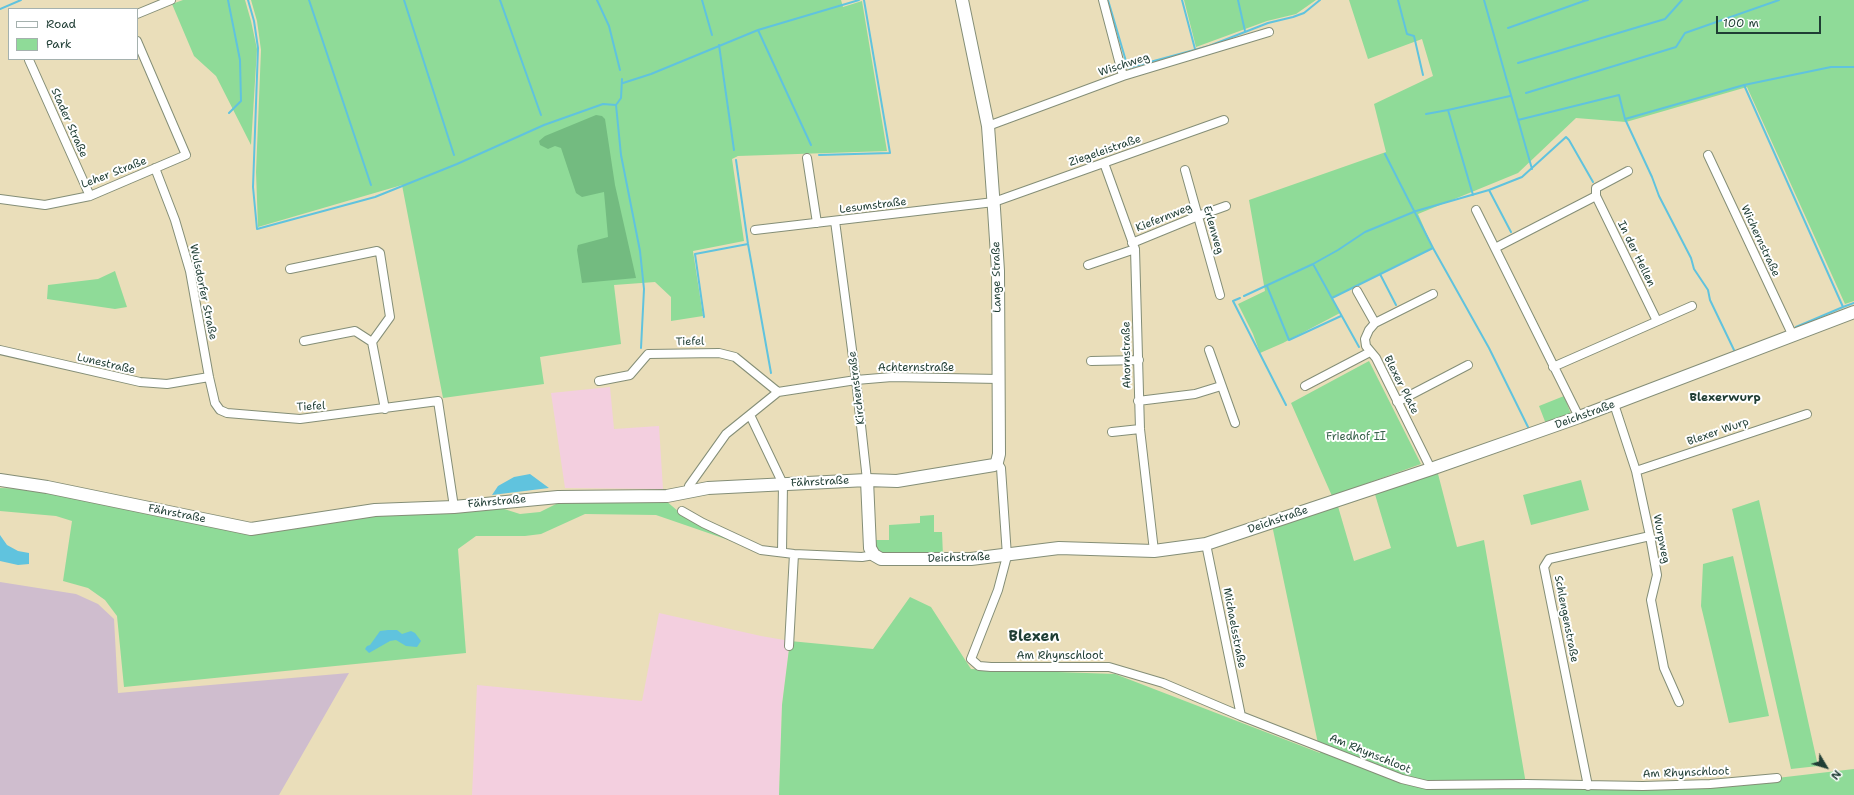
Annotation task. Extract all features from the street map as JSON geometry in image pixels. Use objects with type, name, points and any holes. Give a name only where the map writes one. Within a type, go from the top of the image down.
[{"type":"street","points":[[138,14],[170,0]]},
{"type":"street","name":"Lange Straße","points":[[962,0],[988,126],[998,271],[999,454],[997,462],[1000,468],[1008,556]]},
{"type":"street","points":[[1102,0],[1123,76]]},
{"type":"street","name":"Wischweg","points":[[988,126],[1123,76],[1269,32]]},
{"type":"street","name":"Leher Straße","points":[[0,199],[45,205],[90,196],[186,154],[138,43]]},
{"type":"street","name":"Stader Straße","points":[[29,60],[90,196]]},
{"type":"street","name":"Ziegeleistraße","points":[[994,202],[1224,120]]},
{"type":"street","name":"Wichernstraße","points":[[1708,155],[1793,336]]},
{"type":"street","points":[[807,158],[817,223]]},
{"type":"street","name":"Ahornstraße","points":[[1104,163],[1134,246],[1139,360],[1138,401],[1154,551]]},
{"type":"street","name":"Wulsdorfer Straße","points":[[155,168],[175,220],[190,272],[209,377]]},
{"type":"street","name":"Erlenweg","points":[[1185,170],[1220,295]]},
{"type":"street","points":[[1495,248],[1596,196],[1596,188],[1628,171]]},
{"type":"street","name":"In der Hellen","points":[[1596,196],[1657,321]]},
{"type":"street","name":"Lesumstraße","points":[[755,230],[994,202]]},
{"type":"street","name":"Kiefernweg","points":[[1088,265],[1134,246],[1198,216],[1226,206]]},
{"type":"street","points":[[1476,210],[1579,417]]},
{"type":"street","name":"Kirchenstraße","points":[[835,221],[856,380],[867,480],[870,548],[874,555]]},
{"type":"street","points":[[290,269],[377,251],[380,252],[390,316],[372,342],[384,409]]},
{"type":"street","points":[[1357,291],[1375,323],[1433,294]]},
{"type":"street","points":[[1553,366],[1692,306]]},
{"type":"street","name":"Deichstraße","points":[[682,511],[703,523],[761,550],[794,554],[862,558],[874,555],[881,559],[909,560],[971,559],[1008,556],[1059,548],[1154,551],[1206,544],[1431,469],[1579,417],[1854,312]]},
{"type":"street","name":"Blexer Plate","points":[[1375,323],[1369,330],[1365,339],[1370,352],[1376,358],[1431,469]]},
{"type":"street","points":[[304,341],[354,331],[372,342]]},
{"type":"street","name":"Lunestraße","points":[[0,350],[140,382],[167,384],[209,377]]},
{"type":"street","points":[[1209,350],[1235,423]]},
{"type":"street","points":[[1305,386],[1370,352]]},
{"type":"street","name":"Tiefel","points":[[599,381],[630,375],[648,354],[719,353],[735,357],[778,392]]},
{"type":"street","points":[[1091,361],[1139,360]]},
{"type":"street","points":[[1397,402],[1468,365]]},
{"type":"street","name":"Tiefel","points":[[209,377],[215,404],[220,410],[227,413],[300,419],[438,401],[454,507]]},
{"type":"street","name":"Achternstraße","points":[[778,392],[856,380],[892,377],[999,379]]},
{"type":"street","points":[[1138,401],[1195,394],[1221,386]]},
{"type":"street","points":[[688,491],[689,486],[726,434],[778,392]]},
{"type":"street","name":"Wurpweg","points":[[1614,404],[1636,471],[1650,536],[1657,574],[1651,600],[1664,668],[1679,702]]},
{"type":"street","name":"Blexer Wurp","points":[[1636,471],[1807,414]]},
{"type":"street","points":[[750,415],[783,484],[782,552]]},
{"type":"street","points":[[1112,432],[1140,429]]},
{"type":"street","name":"Fährstraße","points":[[0,480],[47,487],[250,529],[375,510],[454,507],[558,497],[667,496],[708,488],[867,480],[891,482],[988,467],[997,462]]},
{"type":"street","name":"Schlengenstraße","points":[[1588,786],[1544,567],[1548,559],[1650,536]]},
{"type":"street","name":"Michaelsstraße","points":[[1206,544],[1241,716]]},
{"type":"street","points":[[789,646],[794,554]]},
{"type":"street","name":"Am Rhynschloot","points":[[1008,556],[998,590],[971,659],[979,666],[1109,667],[1163,683],[1241,716],[1415,783],[1442,785],[1526,784],[1588,786],[1710,784],[1777,778]]},
{"type":"shaded area","points":[[610,387],[614,429],[659,426],[663,489],[565,488],[551,393]]},
{"type":"shaded area","points":[[0,582],[76,594],[98,604],[114,619],[118,693],[349,673],[279,795],[0,795]]},
{"type":"shaded area","points":[[659,613],[790,641],[782,705],[779,795],[472,795],[477,685],[642,701]]},
{"type":"green space","points":[[183,0],[245,0],[257,49],[251,145],[216,76],[194,56],[172,4]]},
{"type":"green space","points":[[251,0],[841,0],[843,7],[862,1],[887,151],[738,156],[732,159],[744,241],[693,251],[703,316],[671,321],[671,297],[655,282],[614,285],[621,344],[540,357],[544,384],[443,398],[402,185],[258,227],[256,172],[261,50],[257,21]]},
{"type":"green space","points":[[1184,0],[1316,0],[1296,14],[1267,21],[1196,47]]},
{"type":"green space","points":[[1349,0],[1854,0],[1854,301],[1845,304],[1747,87],[1626,122],[1576,118],[1518,173],[1418,214],[1433,248],[1332,298],[1340,313],[1283,343],[1260,353],[1253,334],[1238,304],[1265,291],[1249,200],[1386,152],[1374,104],[1433,76],[1422,39],[1368,59]]},
{"type":"green space","points":[[596,115],[602,116],[605,119],[615,185],[636,278],[582,283],[577,250],[578,245],[608,237],[604,192],[582,197],[576,193],[561,148],[555,146],[548,149],[540,145],[539,141],[545,136]]},
{"type":"green space","points":[[115,271],[127,307],[115,309],[47,299],[48,285],[98,279]]},
{"type":"green space","name":"Friedhof II","points":[[1369,361],[1421,464],[1332,496],[1291,403]]},
{"type":"green space","points":[[1564,396],[1571,414],[1546,424],[1539,406]]},
{"type":"green space","points":[[1437,470],[1457,547],[1484,540],[1526,784],[1643,786],[1777,778],[1854,769],[1854,795],[779,795],[782,705],[790,641],[873,649],[910,597],[931,607],[971,669],[1115,674],[1320,753],[1272,525],[1337,503],[1354,561],[1391,548],[1374,491]]},
{"type":"green space","points":[[1581,480],[1589,510],[1531,525],[1523,495]]},
{"type":"green space","points":[[0,488],[33,489],[229,529],[354,517],[501,508],[520,514],[540,512],[562,501],[665,500],[679,512],[746,546],[656,515],[585,514],[541,534],[525,536],[476,536],[458,549],[466,653],[124,687],[117,616],[105,600],[88,588],[63,581],[72,521],[56,516],[0,511]]},
{"type":"green space","points":[[1759,500],[1818,766],[1791,769],[1732,509]]},
{"type":"green space","points":[[934,515],[934,532],[942,532],[943,556],[884,554],[876,549],[876,540],[889,540],[889,525],[920,523],[920,516]]},
{"type":"green space","points":[[1733,556],[1769,716],[1729,723],[1701,606],[1703,564]]},
{"type":"water","points":[[530,474],[549,488],[492,495],[498,486],[514,477]]},
{"type":"water","points":[[0,535],[7,545],[18,551],[29,553],[29,564],[18,565],[0,561]]},
{"type":"water","points":[[397,630],[402,634],[411,631],[415,633],[421,641],[417,647],[406,646],[396,640],[390,641],[369,653],[365,649],[370,645],[380,631]]},
{"type":"waterway","points":[[0,9],[21,0]]},
{"type":"waterway","points":[[228,0],[240,60],[241,101],[229,113]]},
{"type":"waterway","points":[[248,0],[254,21],[258,48],[253,187],[257,229],[375,197],[457,164],[544,125],[603,104],[616,105]]},
{"type":"waterway","points":[[309,0],[371,185]]},
{"type":"waterway","points":[[404,0],[454,155]]},
{"type":"waterway","points":[[500,0],[541,115]]},
{"type":"waterway","points":[[597,0],[609,26],[620,70]]},
{"type":"waterway","points":[[702,0],[712,35]]},
{"type":"waterway","points":[[623,83],[651,74],[758,30],[859,0]]},
{"type":"waterway","points":[[819,155],[890,153],[864,0]]},
{"type":"waterway","points":[[1108,0],[1128,68],[1209,46],[1268,23],[1293,17],[1304,13],[1320,0]]},
{"type":"waterway","points":[[1182,0],[1195,49]]},
{"type":"waterway","points":[[1238,0],[1245,31]]},
{"type":"waterway","points":[[1398,0],[1407,34],[1414,36],[1423,75]]},
{"type":"waterway","points":[[1484,0],[1532,169]]},
{"type":"waterway","points":[[1583,0],[1588,0]]},
{"type":"waterway","points":[[1518,63],[1665,19],[1682,0]]},
{"type":"waterway","points":[[1526,93],[1676,47],[1685,33],[1779,0]]},
{"type":"waterway","points":[[1508,28],[1584,1]]},
{"type":"waterway","points":[[758,30],[811,145]]},
{"type":"waterway","points":[[719,45],[734,150]]},
{"type":"waterway","points":[[1625,119],[1744,85],[1831,67],[1854,67]]},
{"type":"waterway","points":[[622,79],[621,98],[616,105],[621,155],[640,251],[644,289],[641,348]]},
{"type":"waterway","points":[[1744,85],[1843,307],[1854,303]]},
{"type":"waterway","points":[[1518,120],[1619,95],[1625,119],[1652,177],[1659,196],[1691,258],[1694,269],[1708,290],[1710,300],[1734,350]]},
{"type":"waterway","points":[[1426,114],[1510,96]]},
{"type":"waterway","points":[[1448,110],[1473,195]]},
{"type":"waterway","points":[[1244,296],[1313,264],[1365,232],[1416,211],[1489,190],[1522,177],[1566,137],[1593,182]]},
{"type":"waterway","points":[[1385,154],[1433,248],[1489,348],[1528,427]]},
{"type":"waterway","points":[[736,160],[748,244],[771,373]]},
{"type":"waterway","points":[[1489,190],[1511,232]]},
{"type":"waterway","points":[[704,317],[695,254],[748,244]]},
{"type":"waterway","points":[[1332,298],[1433,248]]},
{"type":"waterway","points":[[1313,264],[1359,347]]},
{"type":"waterway","points":[[1380,274],[1396,305]]},
{"type":"waterway","points":[[1267,286],[1289,340],[1341,316]]},
{"type":"waterway","points":[[1240,298],[1233,301],[1286,405]]},
{"type":"waterway","points":[[1796,327],[1843,307]]},
{"type":"district","name":"Blexerwurp","points":[[1725,398]]},
{"type":"district","name":"Blexen","points":[[1034,637]]}]
